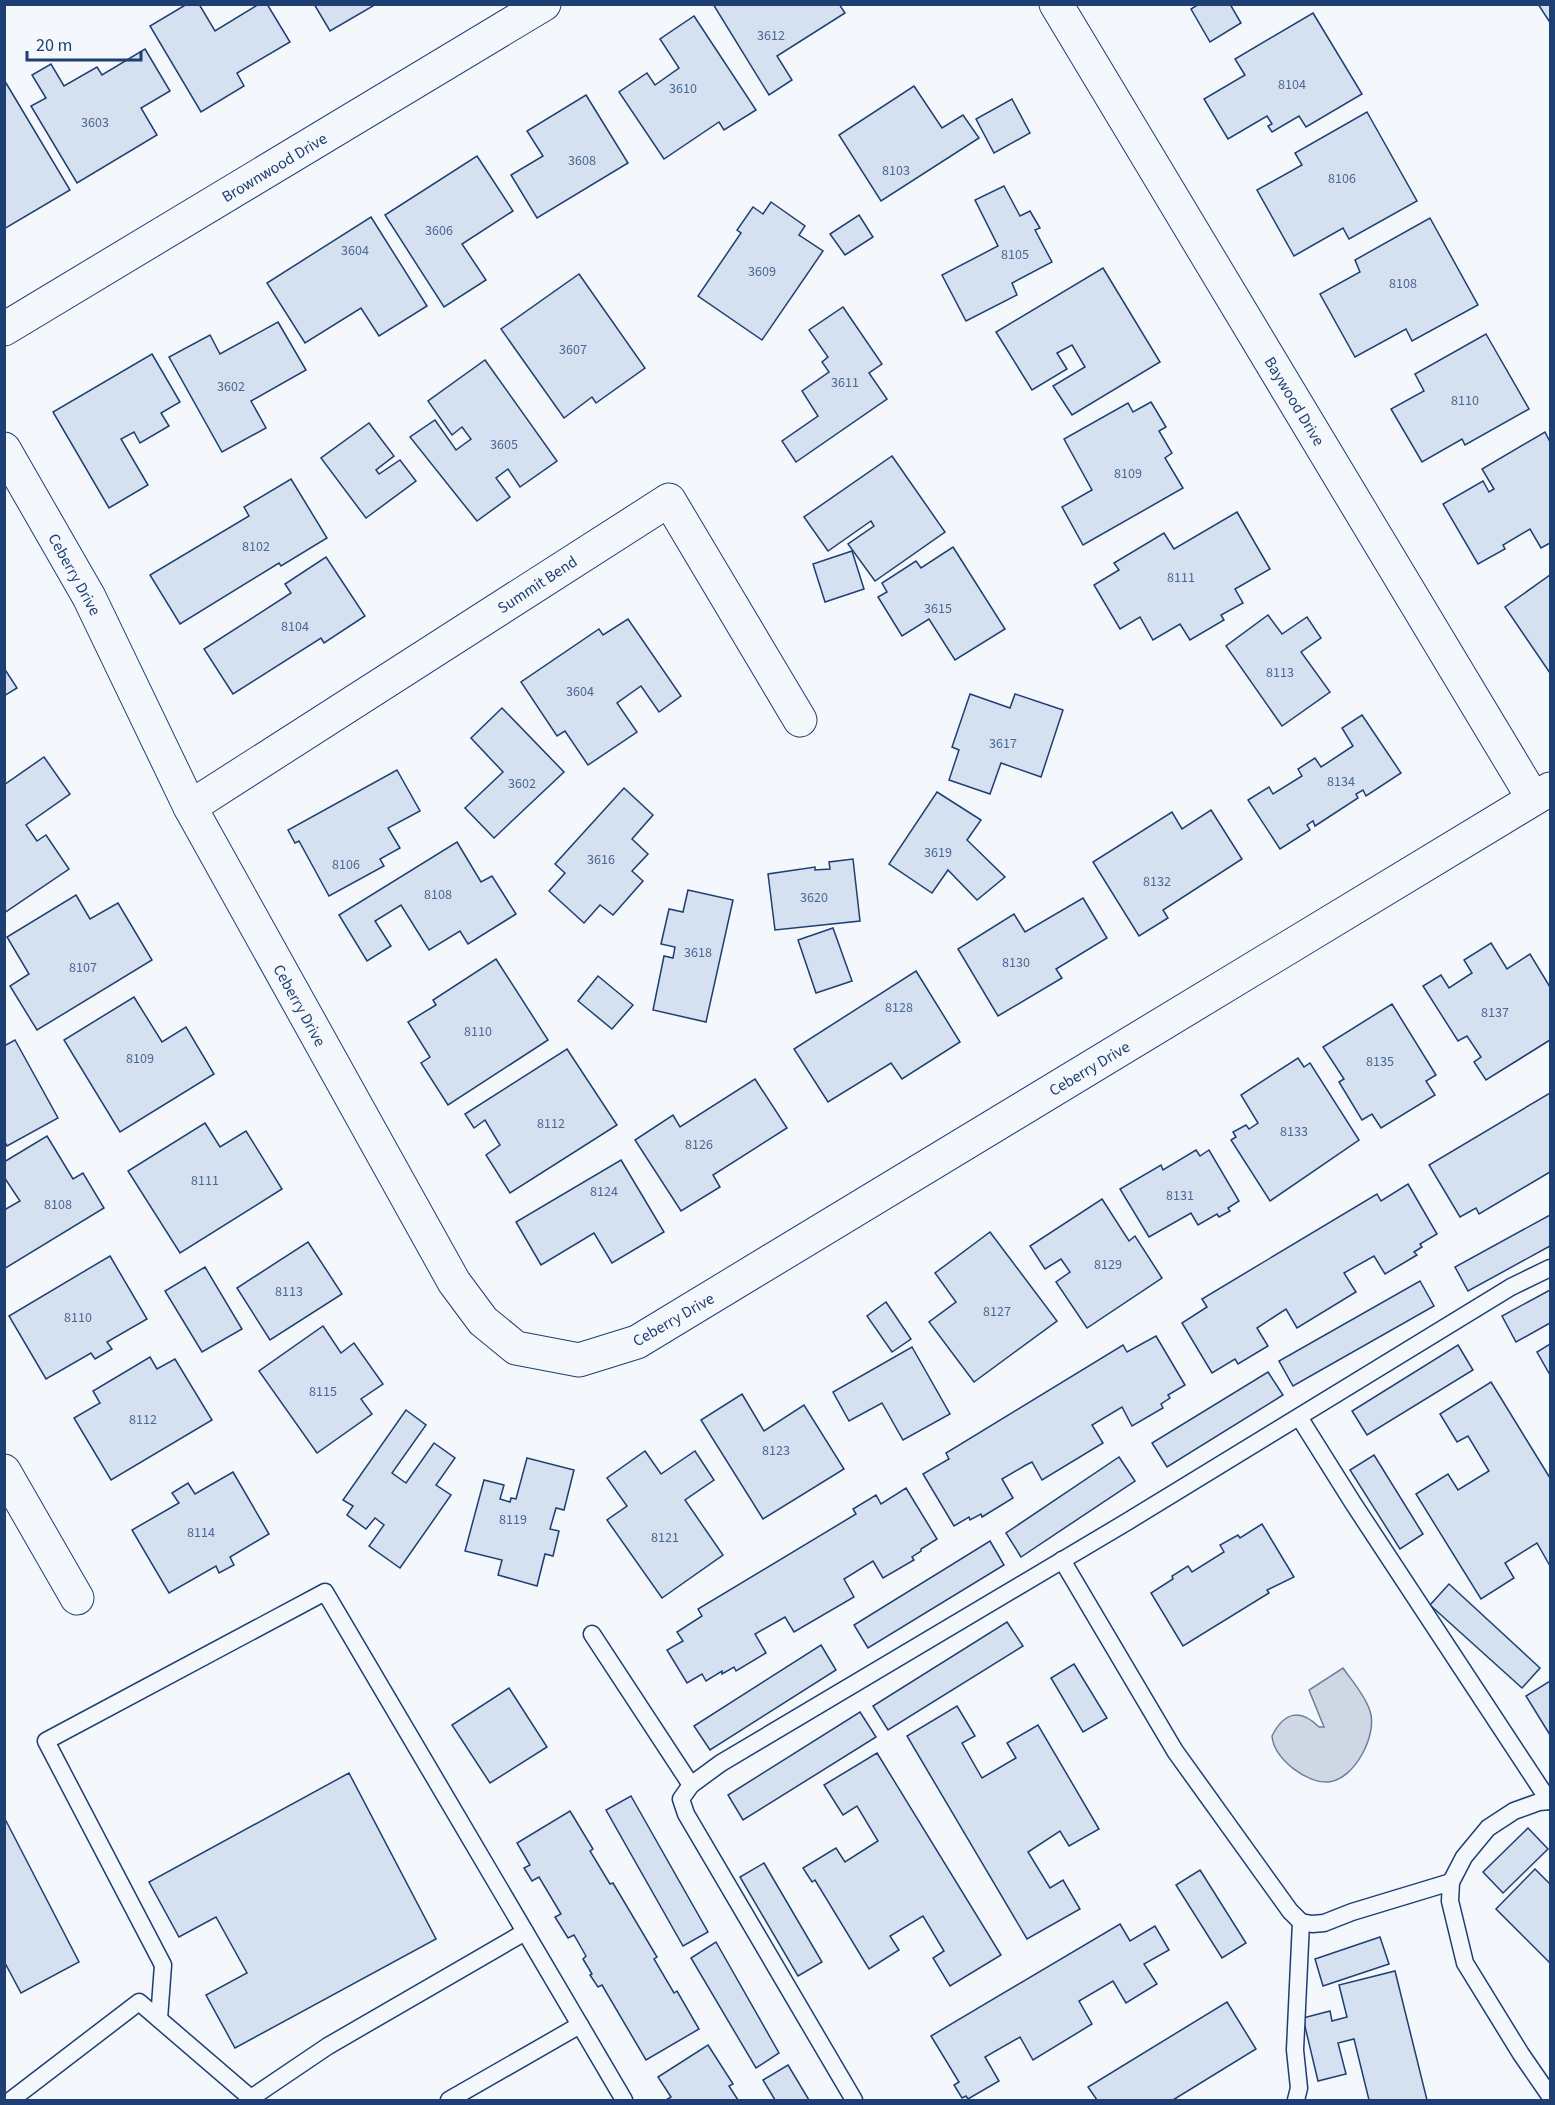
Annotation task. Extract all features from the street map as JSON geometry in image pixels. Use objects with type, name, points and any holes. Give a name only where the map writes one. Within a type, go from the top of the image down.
[{"type":"street","name":"Brownwood Drive","points":[[4,329],[544,4]]},
{"type":"street","name":"Baywood Drive","points":[[1056,4],[1542,794]]},
{"type":"street","name":"Ceberry Drive","points":[[4,449],[89,597],[190,807],[454,1282],[483,1321],[516,1348],[579,1360],[637,1342],[1542,794]]},
{"type":"street","name":"Summit Bend","points":[[190,807],[669,500],[800,720]]},
{"type":"street","points":[[4,1471],[78,1598]]},
{"type":"lane","points":[[854,2100],[686,1814],[681,1799],[692,1785],[721,1763],[1062,1560],[1510,1287],[1551,1268]]},
{"type":"lane","points":[[1299,1417],[1353,1503],[1550,1801],[1539,1802],[1514,1811],[1488,1828],[1464,1857],[1450,1882],[1450,1900],[1465,1963],[1521,2054],[1551,2096]]},
{"type":"lane","points":[[1062,1560],[1175,1750],[1290,1911],[1301,1922],[1324,1923],[1450,1882]]},
{"type":"lane","points":[[159,2019],[163,1965],[46,1741],[325,1592],[624,2100]]},
{"type":"lane","points":[[592,1634],[692,1785]]},
{"type":"lane","points":[[1296,2100],[1299,2088],[1295,2038],[1301,1922]]},
{"type":"lane","points":[[11,2100],[139,2002],[252,2099],[328,2046],[525,1932]]},
{"type":"lane","points":[[448,2100],[580,2025]]},
{"type":"shaded area","points":[[1343,1668],[1368,1705],[1372,1721],[1371,1731],[1362,1754],[1348,1773],[1339,1779],[1320,1782],[1302,1774],[1285,1761],[1274,1745],[1272,1736],[1282,1722],[1293,1715],[1305,1717],[1319,1727],[1324,1727],[1309,1690]]},
{"type":"building","points":[[187,4],[199,4],[215,31],[259,4],[267,4],[290,42],[237,73],[244,86],[201,112],[150,26]]},
{"type":"building","points":[[314,4],[372,4],[373,6],[330,31]]},
{"type":"building","points":[[713,4],[839,4],[845,13],[777,56],[792,80],[769,95]]},
{"type":"building","points":[[1199,4],[1230,4],[1241,23],[1210,42],[1191,9]]},
{"type":"building","points":[[1538,4],[1550,4],[1549,21]]},
{"type":"building","points":[[1313,13],[1362,94],[1306,127],[1299,116],[1272,132],[1268,126],[1272,124],[1267,116],[1228,139],[1204,99],[1245,75],[1235,59]]},
{"type":"building","points":[[694,16],[756,110],[724,130],[719,122],[664,159],[619,92],[647,73],[655,85],[679,68],[660,39]]},
{"type":"building","points":[[145,49],[170,91],[141,108],[157,135],[77,183],[31,106],[46,98],[32,75],[51,64],[64,86],[97,67],[102,75]]},
{"type":"building","points":[[6,83],[70,190],[4,229],[4,84]]},
{"type":"building","points":[[914,86],[942,128],[963,115],[979,138],[881,201],[839,135]]},
{"type":"building","points":[[586,95],[628,163],[537,218],[511,175],[543,156],[527,131]]},
{"type":"building","points":[[1012,99],[1030,133],[994,153],[976,119]]},
{"type":"building","points":[[1367,112],[1417,201],[1349,239],[1343,228],[1294,256],[1257,190],[1302,165],[1295,153]]},
{"type":"building","points":[[477,156],[513,211],[462,244],[486,280],[444,307],[385,215]]},
{"type":"building","points":[[1004,186],[1020,216],[1030,211],[1040,228],[1035,230],[1052,262],[1012,283],[1017,295],[966,321],[942,275],[998,246],[975,200]]},
{"type":"building","points":[[771,202],[805,226],[799,235],[823,251],[762,340],[698,296],[741,233],[737,230],[753,207],[763,214]]},
{"type":"building","points":[[859,215],[873,237],[845,255],[830,234]]},
{"type":"building","points":[[371,217],[427,306],[379,336],[361,308],[305,343],[267,283]]},
{"type":"building","points":[[1430,218],[1478,305],[1412,341],[1406,329],[1355,357],[1320,294],[1360,272],[1355,260]]},
{"type":"building","points":[[1103,268],[1160,362],[1072,415],[1053,386],[1085,367],[1072,345],[1057,353],[1067,369],[1032,390],[996,332]]},
{"type":"building","points":[[579,274],[645,368],[596,403],[592,397],[564,418],[501,329]]},
{"type":"building","points":[[843,307],[882,364],[869,373],[887,399],[796,462],[782,441],[818,416],[802,391],[829,372],[822,362],[828,357],[809,330]]},
{"type":"building","points":[[278,322],[306,370],[251,401],[266,428],[222,452],[169,357],[210,335],[220,354]]},
{"type":"building","points":[[1486,334],[1529,409],[1465,445],[1462,439],[1422,462],[1391,409],[1424,391],[1415,374]]},
{"type":"building","points":[[152,354],[180,402],[161,413],[169,426],[140,443],[134,432],[121,439],[148,485],[109,508],[53,412]]},
{"type":"building","points":[[485,360],[557,461],[520,487],[508,469],[496,478],[510,497],[477,521],[410,437],[435,420],[456,450],[471,439],[462,427],[452,435],[428,401]]},
{"type":"building","points":[[1151,402],[1166,427],[1159,431],[1172,453],[1165,458],[1183,488],[1083,545],[1062,507],[1092,490],[1064,439],[1128,403],[1133,412]]},
{"type":"building","points":[[369,423],[394,456],[376,470],[379,474],[400,460],[416,481],[366,518],[321,458]]},
{"type":"building","points":[[1545,432],[1550,442],[1550,543],[1541,548],[1530,529],[1503,545],[1505,549],[1478,564],[1443,504],[1483,481],[1489,492],[1494,489],[1482,469]]},
{"type":"building","points":[[892,456],[945,532],[875,581],[848,544],[874,526],[871,521],[828,551],[804,517]]},
{"type":"building","points":[[291,479],[327,538],[281,566],[279,563],[180,624],[150,575],[249,516],[244,507]]},
{"type":"building","points":[[1237,512],[1270,569],[1235,589],[1243,603],[1221,615],[1224,620],[1190,640],[1180,624],[1153,640],[1140,617],[1120,629],[1094,585],[1119,570],[1114,563],[1164,533],[1174,549]]},
{"type":"building","points":[[953,547],[1005,629],[955,660],[929,619],[902,636],[878,597],[887,592],[882,583],[916,561],[921,568]]},
{"type":"building","points":[[852,551],[864,589],[825,602],[813,564]]},
{"type":"building","points":[[326,557],[365,616],[324,643],[321,638],[233,694],[204,649],[291,593],[285,584]]},
{"type":"building","points":[[1550,575],[1550,673],[1505,607]]},
{"type":"building","points":[[1268,615],[1282,634],[1307,617],[1321,638],[1301,652],[1330,692],[1282,726],[1226,646]]},
{"type":"building","points":[[628,619],[681,696],[659,712],[641,686],[617,703],[637,732],[588,765],[565,731],[557,736],[521,682],[599,629],[603,635]]},
{"type":"building","points":[[4,668],[17,688],[4,696]]},
{"type":"building","points":[[970,694],[1010,708],[1015,694],[1063,710],[1041,777],[1001,763],[990,794],[949,780],[959,750],[952,747]]},
{"type":"building","points":[[502,708],[564,772],[494,838],[465,808],[503,772],[471,738]]},
{"type":"building","points":[[1362,715],[1401,773],[1366,796],[1363,790],[1356,794],[1358,798],[1315,826],[1313,821],[1307,825],[1310,830],[1280,849],[1248,800],[1269,787],[1273,794],[1302,776],[1298,769],[1315,758],[1321,767],[1353,746],[1342,728]]},
{"type":"building","points":[[44,757],[70,794],[26,825],[37,841],[46,835],[69,869],[4,913],[4,785]]},
{"type":"building","points":[[397,770],[420,811],[388,828],[400,848],[380,859],[384,866],[329,896],[299,841],[295,843],[288,830]]},
{"type":"building","points":[[624,788],[653,815],[632,839],[648,854],[632,871],[643,881],[613,915],[600,905],[584,923],[549,891],[565,873],[555,864]]},
{"type":"building","points":[[937,792],[981,820],[967,840],[1005,877],[977,900],[948,870],[932,893],[889,864]]},
{"type":"building","points":[[1211,810],[1242,859],[1163,910],[1168,918],[1139,936],[1093,862],[1172,812],[1182,829]]},
{"type":"building","points":[[457,842],[481,882],[492,876],[516,914],[468,944],[460,931],[429,950],[401,905],[375,921],[391,946],[367,961],[339,915]]},
{"type":"building","points":[[853,859],[860,921],[775,930],[768,874],[815,867],[815,870],[830,869],[829,862]]},
{"type":"building","points":[[688,890],[733,900],[706,1022],[653,1010],[664,956],[673,958],[675,947],[661,944],[669,909],[683,912]]},
{"type":"building","points":[[76,895],[90,919],[118,903],[152,960],[37,1030],[10,986],[29,974],[7,937]]},
{"type":"building","points":[[1083,898],[1107,938],[1056,969],[1062,978],[998,1016],[958,949],[1014,914],[1025,932]]},
{"type":"building","points":[[833,928],[852,981],[816,993],[798,940]]},
{"type":"building","points":[[1491,943],[1507,969],[1530,954],[1550,987],[1550,1040],[1486,1080],[1474,1062],[1481,1057],[1467,1036],[1458,1041],[1423,986],[1441,975],[1449,988],[1472,973],[1464,960]]},
{"type":"building","points":[[496,959],[548,1040],[448,1105],[421,1063],[430,1057],[408,1022],[436,1005],[433,1000]]},
{"type":"building","points":[[916,971],[960,1042],[902,1079],[891,1063],[828,1102],[794,1049]]},
{"type":"building","points":[[598,976],[633,1005],[612,1029],[578,1001]]},
{"type":"building","points":[[134,997],[162,1042],[186,1027],[214,1074],[120,1132],[64,1040]]},
{"type":"building","points":[[1392,1004],[1436,1075],[1426,1081],[1435,1095],[1381,1128],[1372,1114],[1362,1120],[1339,1082],[1344,1079],[1323,1047]]},
{"type":"building","points":[[15,1040],[58,1118],[7,1146],[4,1140],[4,1046]]},
{"type":"building","points":[[567,1049],[617,1125],[510,1193],[486,1155],[500,1145],[485,1120],[474,1128],[465,1114]]},
{"type":"building","points":[[1298,1058],[1304,1067],[1310,1063],[1359,1140],[1270,1201],[1231,1140],[1236,1137],[1233,1132],[1246,1125],[1249,1129],[1258,1123],[1241,1095]]},
{"type":"building","points":[[755,1079],[787,1128],[713,1175],[720,1187],[681,1211],[635,1140],[673,1115],[680,1127]]},
{"type":"building","points":[[1550,1093],[1550,1172],[1479,1214],[1476,1208],[1460,1217],[1429,1165]]},
{"type":"building","points":[[205,1123],[220,1147],[246,1131],[282,1189],[180,1253],[128,1171]]},
{"type":"building","points":[[47,1136],[73,1179],[83,1173],[104,1208],[4,1269],[4,1207],[6,1209],[20,1201],[4,1177],[4,1162]]},
{"type":"building","points":[[1196,1150],[1200,1156],[1209,1150],[1239,1201],[1228,1208],[1230,1211],[1219,1217],[1217,1214],[1198,1225],[1191,1213],[1149,1237],[1120,1189],[1161,1165],[1163,1170]]},
{"type":"building","points":[[621,1160],[664,1232],[612,1263],[594,1233],[541,1265],[516,1222]]},
{"type":"building","points":[[1408,1184],[1437,1234],[1420,1244],[1422,1247],[1414,1252],[1417,1255],[1385,1274],[1374,1256],[1344,1273],[1356,1292],[1297,1328],[1286,1309],[1257,1328],[1268,1346],[1238,1364],[1235,1359],[1212,1373],[1182,1323],[1207,1307],[1202,1299],[1377,1194],[1381,1201]]},
{"type":"building","points":[[1102,1199],[1129,1241],[1135,1236],[1162,1278],[1087,1328],[1056,1282],[1070,1272],[1061,1259],[1045,1269],[1030,1246]]},
{"type":"building","points":[[1550,1215],[1550,1246],[1468,1291],[1455,1267]]},
{"type":"building","points":[[990,1232],[1057,1321],[974,1382],[929,1322],[956,1302],[935,1273]]},
{"type":"building","points":[[308,1242],[342,1294],[270,1340],[237,1288]]},
{"type":"building","points":[[110,1256],[147,1319],[107,1342],[112,1349],[95,1359],[91,1353],[46,1379],[9,1316]]},
{"type":"building","points":[[205,1267],[242,1329],[202,1352],[165,1291]]},
{"type":"building","points":[[1420,1281],[1434,1306],[1293,1386],[1279,1361]]},
{"type":"building","points":[[1550,1290],[1550,1323],[1516,1342],[1502,1316]]},
{"type":"building","points":[[886,1302],[911,1339],[892,1352],[867,1316]]},
{"type":"building","points":[[323,1326],[341,1353],[354,1343],[383,1384],[361,1399],[372,1414],[317,1453],[259,1371]]},
{"type":"building","points":[[1156,1336],[1185,1385],[1168,1395],[1170,1398],[1161,1404],[1163,1408],[1132,1426],[1122,1407],[1092,1425],[1103,1443],[1042,1480],[1032,1462],[1026,1465],[1002,1479],[1013,1498],[982,1517],[981,1514],[970,1520],[969,1517],[954,1526],[923,1474],[949,1459],[946,1453],[1123,1345],[1127,1352]]},
{"type":"building","points":[[1550,1344],[1550,1375],[1537,1352]]},
{"type":"building","points":[[1458,1345],[1473,1370],[1367,1435],[1352,1411]]},
{"type":"building","points":[[912,1347],[950,1414],[903,1440],[882,1403],[849,1421],[833,1392]]},
{"type":"building","points":[[150,1357],[157,1369],[175,1359],[212,1420],[111,1480],[74,1418],[100,1403],[93,1391]]},
{"type":"building","points":[[1268,1372],[1283,1395],[1167,1467],[1152,1443]]},
{"type":"building","points":[[1491,1382],[1550,1478],[1550,1566],[1537,1543],[1505,1563],[1514,1578],[1481,1599],[1416,1494],[1448,1474],[1458,1490],[1489,1471],[1468,1436],[1457,1442],[1440,1414]]},
{"type":"building","points":[[742,1394],[764,1431],[804,1405],[844,1469],[763,1519],[701,1420]]},
{"type":"building","points":[[406,1410],[426,1425],[392,1473],[406,1483],[434,1443],[455,1458],[436,1485],[451,1495],[400,1568],[369,1546],[384,1525],[375,1518],[366,1529],[347,1515],[353,1506],[343,1500]]},
{"type":"building","points":[[645,1451],[661,1474],[695,1451],[714,1480],[685,1500],[723,1555],[662,1598],[607,1520],[627,1506],[607,1478]]},
{"type":"building","points":[[1374,1455],[1423,1534],[1400,1549],[1350,1470]]},
{"type":"building","points":[[1119,1457],[1135,1481],[1021,1557],[1006,1533]]},
{"type":"building","points":[[527,1458],[574,1470],[564,1510],[556,1508],[550,1529],[559,1531],[553,1556],[545,1554],[537,1586],[498,1575],[502,1560],[465,1551],[484,1480],[504,1485],[500,1499],[510,1502],[511,1498],[516,1499]]},
{"type":"building","points":[[233,1472],[269,1534],[230,1557],[234,1565],[219,1573],[216,1566],[169,1593],[132,1530],[179,1503],[172,1493],[188,1483],[195,1494]]},
{"type":"building","points":[[906,1488],[937,1539],[912,1557],[914,1560],[883,1578],[873,1561],[844,1579],[854,1597],[794,1632],[785,1617],[755,1634],[766,1653],[736,1671],[734,1667],[722,1674],[722,1671],[706,1681],[702,1674],[687,1683],[667,1650],[683,1641],[677,1632],[702,1616],[698,1609],[856,1514],[853,1509],[876,1495],[881,1504]]},
{"type":"building","points":[[1262,1524],[1294,1577],[1267,1590],[1269,1593],[1183,1646],[1151,1593],[1188,1566],[1192,1572],[1224,1552],[1220,1545],[1238,1535],[1240,1538]]},
{"type":"building","points":[[990,1541],[1004,1565],[868,1648],[854,1625]]},
{"type":"building","points":[[1449,1584],[1540,1668],[1522,1688],[1430,1605]]},
{"type":"building","points":[[1007,1622],[1023,1646],[888,1730],[873,1706]]},
{"type":"building","points":[[821,1645],[836,1670],[710,1750],[694,1726]]},
{"type":"building","points":[[1074,1664],[1107,1718],[1083,1732],[1051,1678]]},
{"type":"building","points":[[1550,1681],[1550,1735],[1526,1696]]},
{"type":"building","points":[[509,1688],[547,1747],[490,1783],[452,1725]]},
{"type":"building","points":[[957,1706],[975,1736],[962,1743],[982,1778],[1016,1758],[1007,1743],[1038,1725],[1099,1829],[1069,1846],[1060,1831],[1028,1852],[1050,1888],[1063,1880],[1080,1909],[1027,1939],[907,1736]]},
{"type":"building","points":[[860,1712],[876,1737],[743,1820],[728,1795]]},
{"type":"building","points":[[877,1753],[1001,1955],[950,1986],[933,1958],[944,1951],[923,1916],[890,1936],[899,1950],[869,1969],[815,1880],[812,1882],[803,1868],[836,1848],[845,1862],[878,1841],[857,1806],[843,1815],[824,1785]]},
{"type":"building","points":[[349,1773],[436,1939],[235,2048],[206,1995],[247,1973],[216,1917],[179,1937],[149,1882]]},
{"type":"building","points":[[631,1796],[708,1932],[683,1946],[606,1810]]},
{"type":"building","points":[[570,1811],[593,1849],[590,1851],[610,1884],[613,1883],[657,1957],[654,1959],[674,1993],[677,1991],[699,2029],[646,2060],[602,1985],[598,1987],[590,1975],[592,1974],[583,1959],[586,1956],[574,1935],[568,1938],[555,1917],[561,1914],[539,1877],[532,1881],[524,1868],[530,1865],[517,1843]]},
{"type":"building","points":[[4,1817],[79,1962],[21,1993],[4,1961]]},
{"type":"building","points":[[1528,1828],[1548,1849],[1503,1893],[1483,1872]]},
{"type":"building","points":[[764,1863],[822,1962],[798,1976],[740,1877]]},
{"type":"building","points":[[1535,1869],[1550,1884],[1550,1963],[1496,1909]]},
{"type":"building","points":[[1200,1870],[1246,1943],[1222,1958],[1176,1885]]},
{"type":"building","points":[[1120,1924],[1130,1941],[1155,1926],[1169,1950],[1144,1964],[1157,1984],[1126,2003],[1113,1981],[1079,2001],[1092,2024],[1033,2060],[1020,2037],[985,2057],[999,2081],[968,2099],[966,2096],[962,2098],[954,2085],[959,2082],[931,2036]]},
{"type":"building","points":[[1380,1937],[1389,1964],[1323,1986],[1315,1959]]},
{"type":"building","points":[[716,1942],[779,2053],[756,2068],[691,1958]]},
{"type":"building","points":[[1395,1971],[1427,2100],[1369,2100],[1354,2039],[1338,2043],[1346,2074],[1318,2081],[1303,2018],[1330,2011],[1332,2021],[1347,2017],[1339,1985]]},
{"type":"building","points":[[1227,2002],[1256,2049],[1173,2100],[1097,2100],[1088,2087]]},
{"type":"building","points":[[708,2045],[733,2084],[729,2086],[738,2100],[666,2100],[671,2097],[658,2077]]},
{"type":"building","points":[[788,2065],[809,2100],[775,2100],[763,2080]]}]
